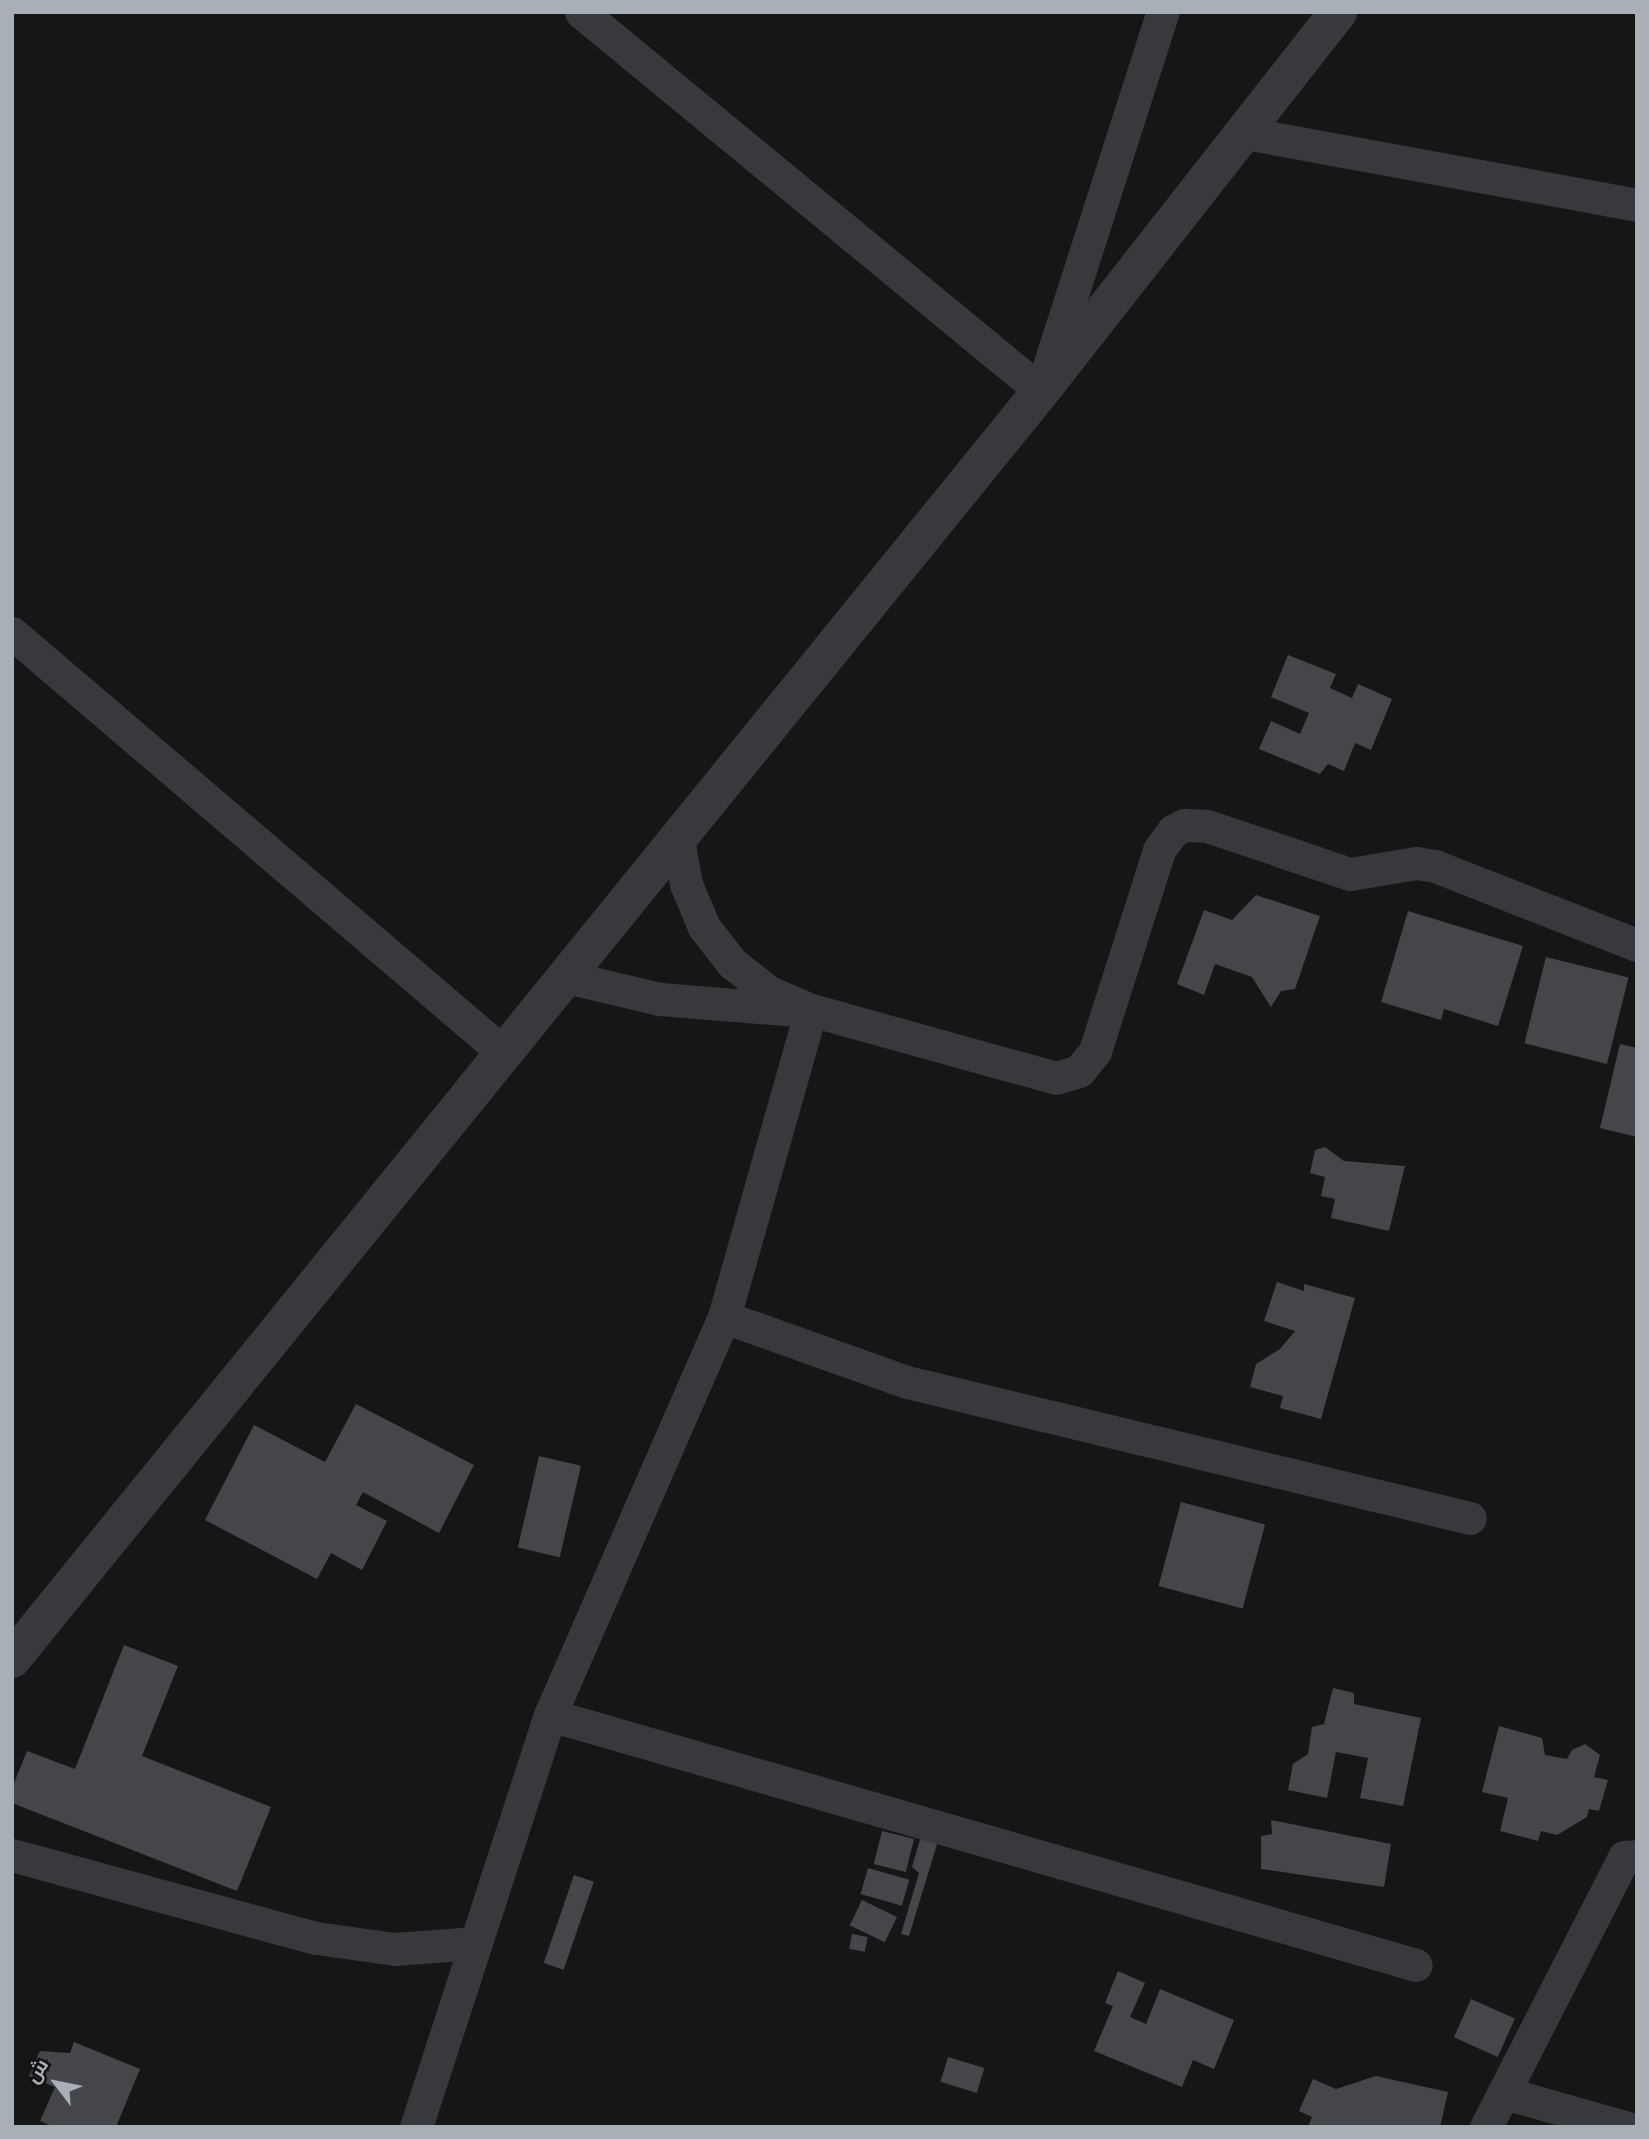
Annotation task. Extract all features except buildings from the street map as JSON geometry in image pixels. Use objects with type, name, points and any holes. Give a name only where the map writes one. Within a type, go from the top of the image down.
[{"type":"street","points":[[581,12],[1041,391]]},
{"type":"street","points":[[1041,391],[1163,12]]},
{"type":"street","points":[[12,1659],[1041,391],[1240,132],[1338,12]]},
{"type":"street","points":[[1240,132],[1637,205]]},
{"type":"street","points":[[12,633],[504,1053]]},
{"type":"street","points":[[678,838],[686,884],[704,927],[732,963],[769,992],[811,1010],[1056,1078],[1079,1071],[1095,1051],[1159,850],[1173,831],[1196,824],[1350,874],[1416,863],[1435,866],[1637,945]]},
{"type":"street","points":[[566,977],[711,1006],[811,1010]]},
{"type":"street","points":[[416,2127],[550,1715],[724,1317],[811,1010]]},
{"type":"street","points":[[724,1317],[908,1382],[1470,1518]]},
{"type":"street","points":[[550,1715],[1416,1965]]},
{"type":"street","points":[[1486,2127],[1633,1849]]},
{"type":"street","points":[[12,1855],[316,1938],[395,1949],[475,1943]]},
{"type":"street","points":[[1504,2093],[1625,2127]]}]
